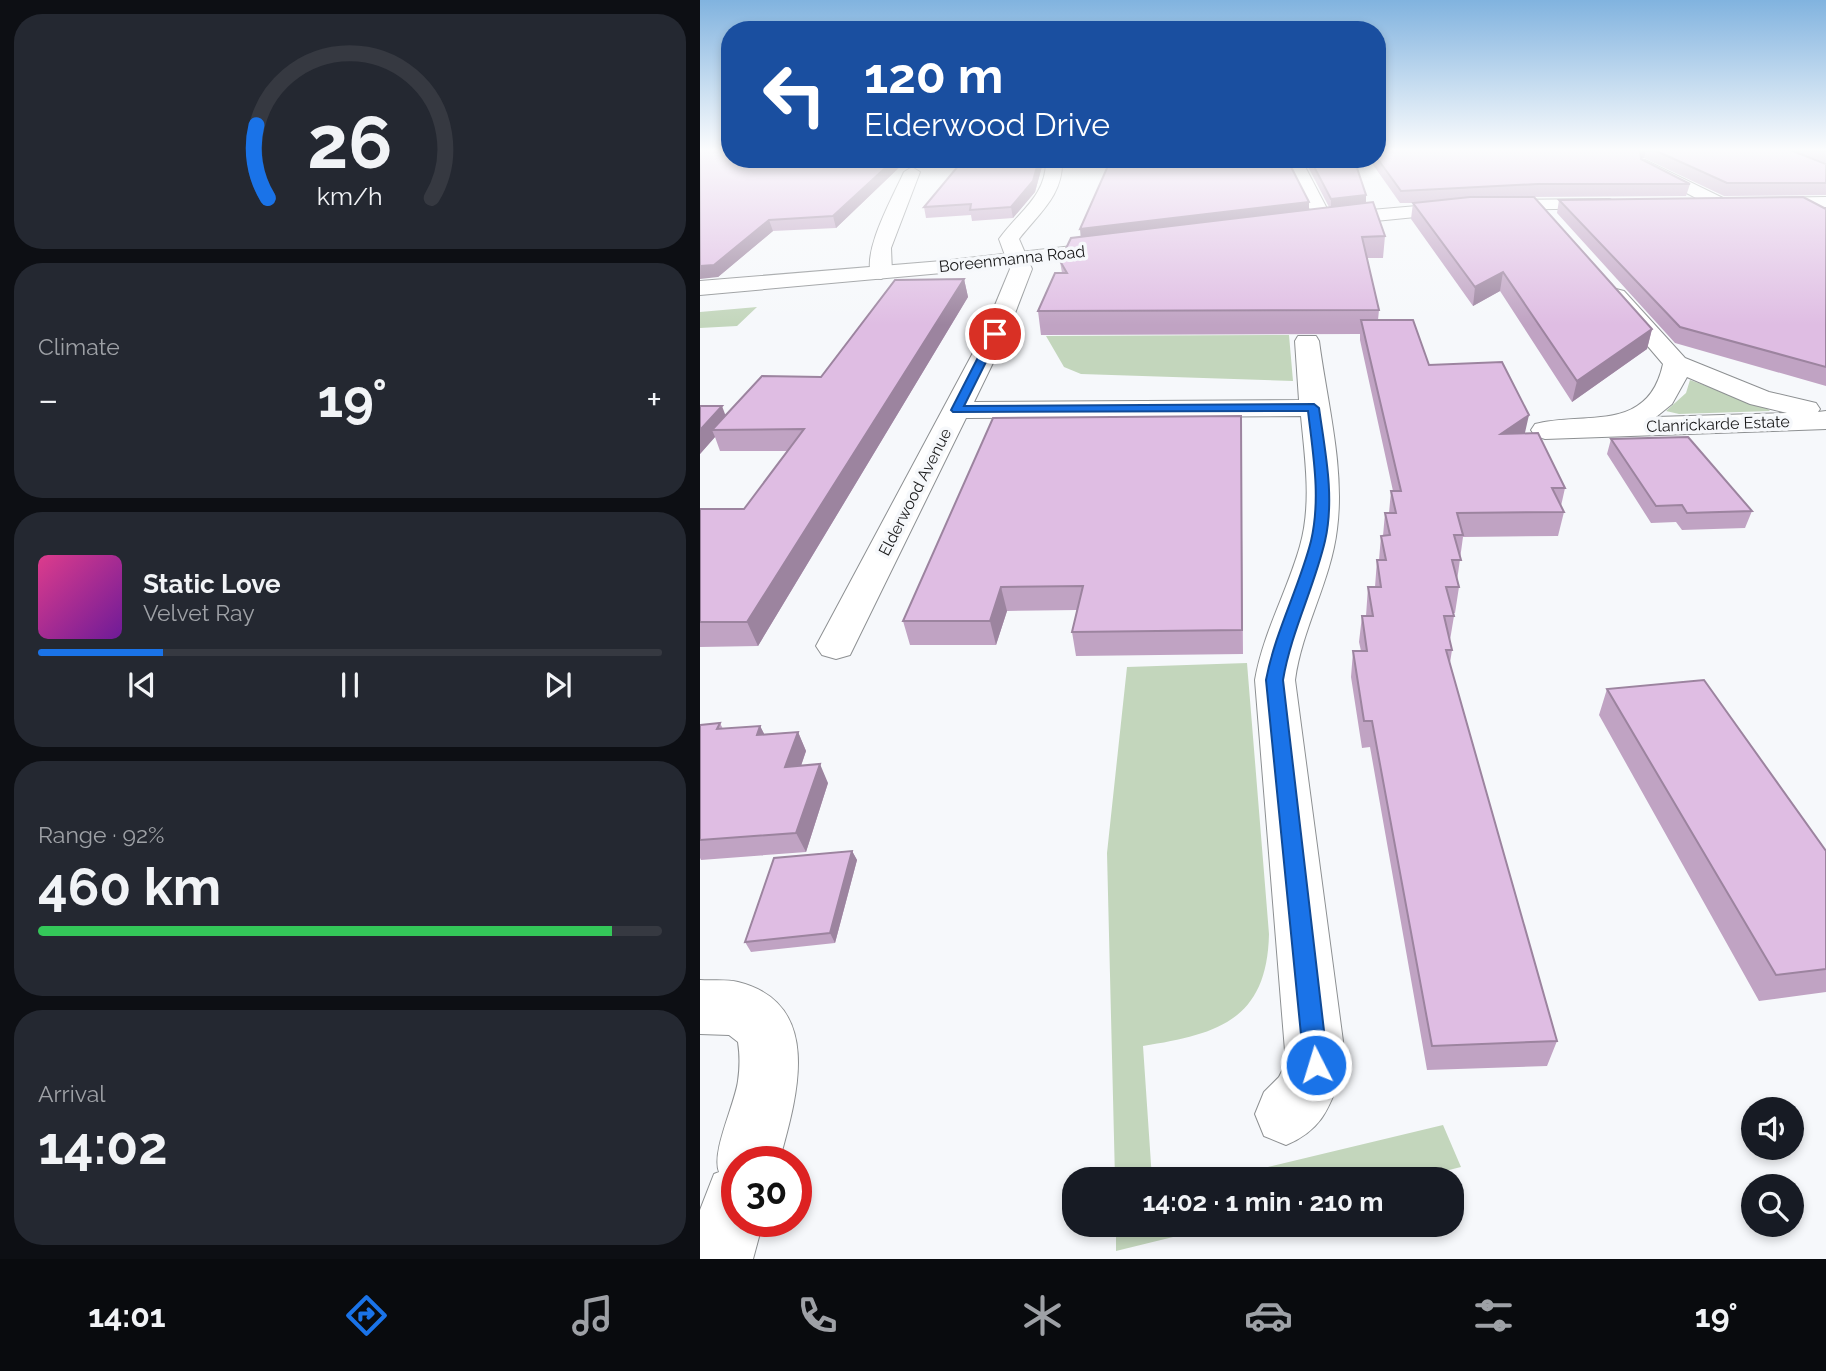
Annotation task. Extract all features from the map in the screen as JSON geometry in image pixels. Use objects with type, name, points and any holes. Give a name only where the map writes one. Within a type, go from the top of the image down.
[{"type":"street","points":[[881,273],[881,248],[897,208]]},
{"type":"street","name":"Elderwood Avenue","points":[[836,646],[957,410],[1017,285],[1021,270],[1009,240],[1037,208]]},
{"type":"street","points":[[1318,208],[1324,220]]},
{"type":"street","points":[[1301,223],[1450,208]]},
{"type":"street","points":[[1539,208],[1555,227]]},
{"type":"street","name":"Boreenmanna Road","points":[[700,288],[881,273],[1142,243]]},
{"type":"street","name":"Clanrickarde Estate","points":[[1601,281],[1676,363],[1760,398],[1826,412]]},
{"type":"street","points":[[1286,1114],[1301,1099],[1316,1065],[1275,680],[1279,657],[1318,540],[1323,494],[1307,341]]},
{"type":"street","name":"Clanrickarde Estate","points":[[1610,428],[1645,412],[1666,396],[1674,383],[1676,363]]},
{"type":"street","points":[[957,410],[1314,408]]},
{"type":"street","name":"Clanrickarde Estate","points":[[1545,430],[1826,421]]},
{"type":"street","points":[[700,1007],[743,1011],[760,1023],[769,1048],[770,1078],[751,1146]]},
{"type":"street","points":[[719,1259],[725,1237]]},
{"type":"green space","points":[[757,307],[737,326],[700,328],[700,312]]},
{"type":"green space","points":[[1289,335],[1293,381],[1081,374],[1064,367],[1046,336]]},
{"type":"green space","points":[[1690,380],[1770,411],[1679,414],[1666,411],[1686,393]]},
{"type":"green space","points":[[1247,663],[1269,934],[1266,963],[1259,987],[1248,1005],[1215,1028],[1194,1036],[1143,1046],[1151,1167],[1115,1167],[1107,853],[1127,667]]},
{"type":"green space","points":[[1443,1125],[1461,1167],[1268,1167]]},
{"type":"green space","points":[[1116,1237],[1173,1237],[1116,1251]]},
{"type":"building","points":[[700,208],[842,208],[833,216],[769,220],[714,265],[700,266]]},
{"type":"building","points":[[970,208],[1001,208],[970,210]]},
{"type":"building","points":[[1089,208],[1260,208],[1080,229]]},
{"type":"building","points":[[1325,208],[1375,208],[1385,236],[1362,237],[1379,310],[1038,311],[1055,273],[1067,273],[1060,261],[1071,238]]},
{"type":"building","points":[[1417,208],[1544,208],[1652,329],[1577,381],[1503,272],[1475,287]]},
{"type":"building","points":[[1566,208],[1826,209],[1826,367],[1680,327]]},
{"type":"building","points":[[964,279],[747,622],[700,622],[700,509],[744,509],[804,429],[712,430],[762,376],[821,377],[895,280]]},
{"type":"building","points":[[1361,320],[1413,320],[1429,365],[1502,362],[1529,415],[1501,434],[1538,433],[1565,488],[1552,488],[1564,512],[1457,513],[1463,535],[1454,535],[1461,560],[1452,560],[1459,587],[1446,587],[1454,616],[1444,616],[1452,650],[1446,650],[1557,1041],[1432,1046],[1372,721],[1364,721],[1353,651],[1367,651],[1362,616],[1373,616],[1368,587],[1381,587],[1377,560],[1386,560],[1381,536],[1390,535],[1385,513],[1396,513],[1391,491],[1401,491]]},
{"type":"building","points":[[700,406],[722,406],[700,430]]},
{"type":"building","points":[[1241,416],[1242,630],[1072,632],[1083,586],[1001,587],[990,621],[903,621],[993,418]]},
{"type":"building","points":[[1688,437],[1752,511],[1687,513],[1682,505],[1656,506],[1611,439]]},
{"type":"building","points":[[1704,680],[1826,851],[1826,969],[1776,975],[1607,689]]},
{"type":"building","points":[[720,723],[717,729],[760,726],[757,735],[798,732],[785,767],[820,764],[796,833],[700,840],[700,725]]},
{"type":"building","points":[[852,851],[830,933],[745,942],[774,858]]},
{"type":"route","points":[[995,334],[957,410],[1314,408],[1323,494],[1318,540],[1279,657],[1275,680],[1316,1065]]}]
